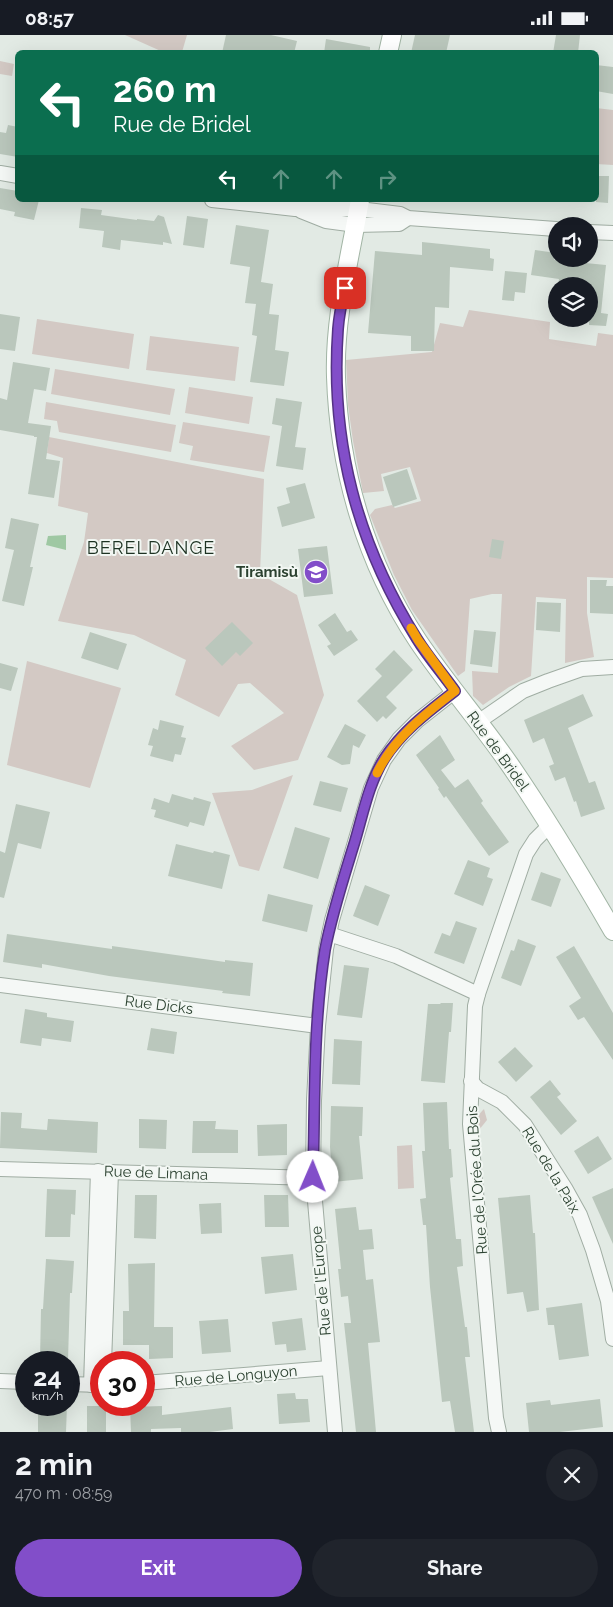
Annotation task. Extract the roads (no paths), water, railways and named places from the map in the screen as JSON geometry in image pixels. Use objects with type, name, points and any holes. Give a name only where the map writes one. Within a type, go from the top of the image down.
[{"type":"main road","points":[[389,50],[392,35]]},
{"type":"main road","name":"Rue de Bridel","points":[[358,211],[338,327],[336,375],[339,420],[346,465],[368,544],[387,585],[418,640],[509,764],[550,825],[613,931]]},
{"type":"street","points":[[0,173],[15,175]]},
{"type":"street","points":[[230,202],[295,209],[326,221],[358,211],[399,224],[408,218],[548,228]]},
{"type":"street","points":[[598,232],[613,233]]},
{"type":"street","points":[[478,722],[523,691],[582,669],[613,667]]},
{"type":"street","name":"Rue de l'Europe","points":[[335,1432],[313,1177],[314,1100],[318,1026],[323,965],[328,934],[371,788],[384,760],[417,721],[455,691]]},
{"type":"street","name":"Rue de l'Orée du Bois","points":[[499,1432],[496,1418],[470,1123],[476,1006],[478,994],[526,854],[535,840],[550,825]]},
{"type":"street","points":[[328,934],[396,957],[478,994]]},
{"type":"street","name":"Rue Dicks","points":[[0,985],[318,1026]]},
{"type":"street","name":"Rue de la Paix","points":[[471,1081],[478,1089],[502,1102],[525,1125],[565,1187],[580,1215],[593,1250],[608,1301],[613,1339]]},
{"type":"street","name":"Rue de Limana","points":[[0,1169],[313,1177]]},
{"type":"street","points":[[104,1351],[105,1172]]},
{"type":"street","points":[[97,1351],[105,1172]]},
{"type":"street","name":"Rue de Longuyon","points":[[155,1382],[329,1368]]},
{"type":"street","points":[[0,1381],[15,1382]]},
{"type":"place","name":"Tiramisù","points":[[316,572]]},
{"type":"district","name":"BERELDANGE","points":[[151,548]]}]
